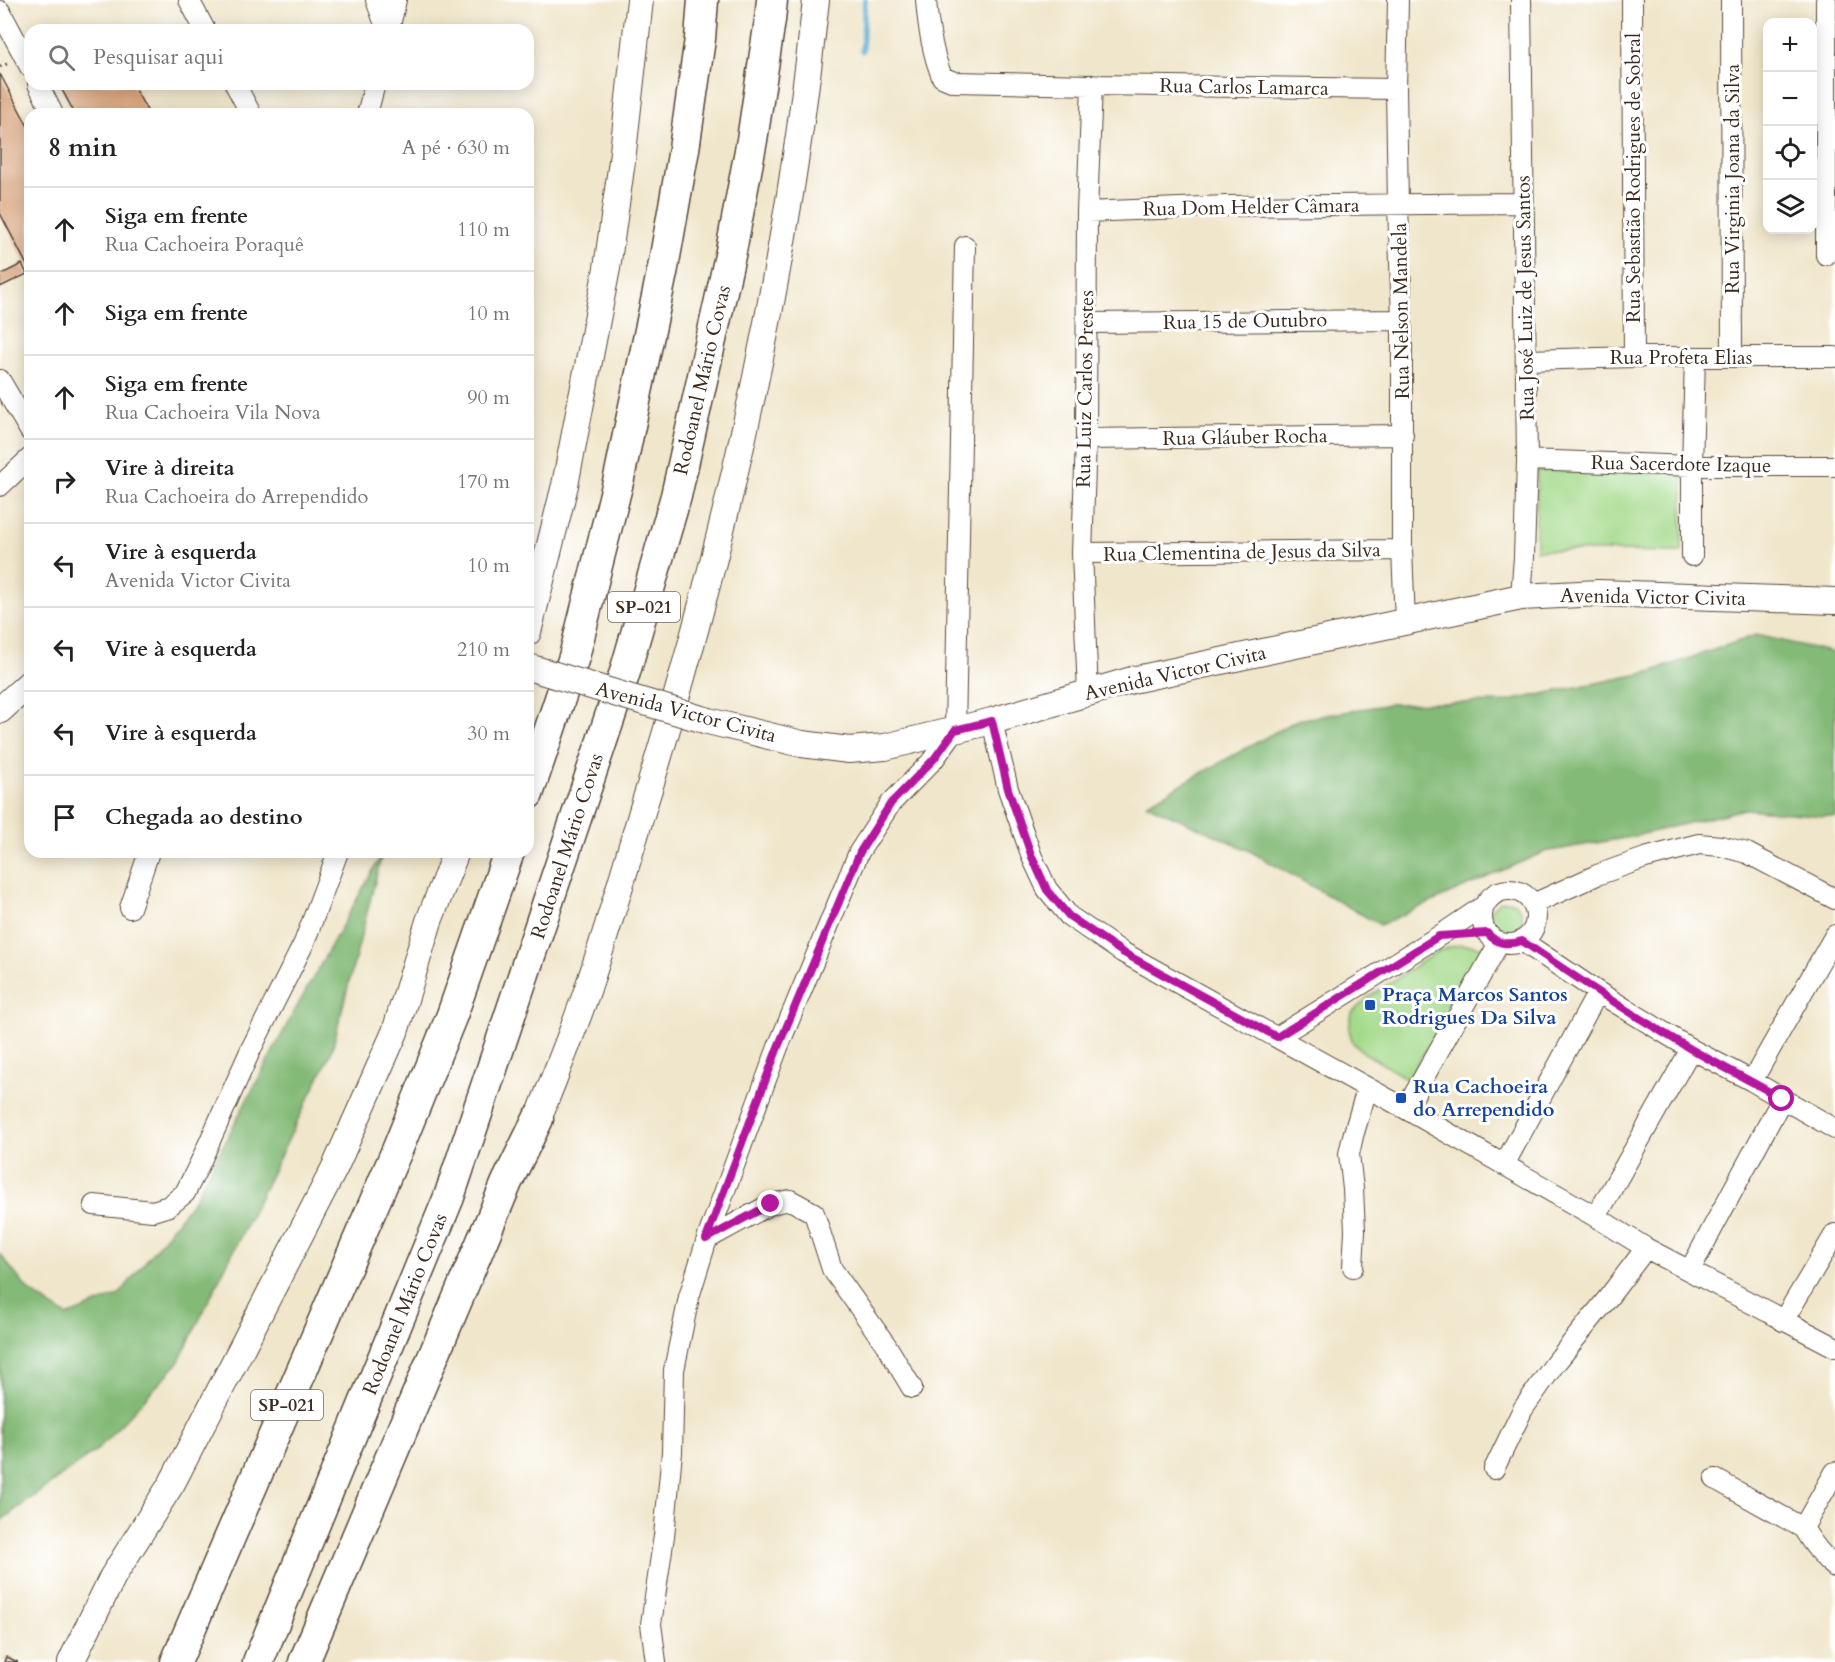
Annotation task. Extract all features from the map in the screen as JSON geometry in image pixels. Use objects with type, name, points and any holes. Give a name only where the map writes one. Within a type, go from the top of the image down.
[{"type":"highway","name":"SP-021","points":[[534,776],[574,657],[619,478],[665,257],[687,127],[700,39],[703,0]]},
{"type":"highway","name":"Rodoanel Mário Covas","points":[[258,1662],[449,1197],[625,672],[676,496],[731,251],[753,129],[772,0]]},
{"type":"highway","name":"SP-021","points":[[176,1662],[407,1126],[452,1015],[506,858]]},
{"type":"highway","points":[[304,1662],[507,1182],[538,1119]]},
{"type":"highway","points":[[327,1662],[386,1522],[519,1185],[538,1119]]},
{"type":"main road","points":[[534,608],[565,485],[607,268],[625,139],[640,0]]},
{"type":"main road","points":[[538,1119],[587,990],[683,678],[710,578],[738,465],[775,287],[803,108],[816,0]]},
{"type":"main road","name":"Avenida Victor Civita","points":[[534,669],[708,722],[802,744],[849,750],[885,747],[992,721],[1132,680],[1521,597],[1599,592],[1835,601]]},
{"type":"main road","points":[[0,710],[24,688]]},
{"type":"main road","points":[[71,1662],[113,1576],[172,1483],[335,1167],[394,1032],[429,921],[454,858]]},
{"type":"street","points":[[189,0],[202,24]]},
{"type":"street","points":[[376,0],[386,24]]},
{"type":"street","points":[[390,24],[396,0]]},
{"type":"street","name":"Rua Carlos Lamarca","points":[[926,0],[928,29],[934,59],[942,77],[954,82],[1092,86],[1396,89]]},
{"type":"street","name":"Rua Nelson Mandela","points":[[1398,0],[1396,89],[1402,320],[1402,550],[1405,622]]},
{"type":"street","name":"Rua José Luiz de Jesus Santos","points":[[1521,0],[1527,360],[1527,460],[1521,597]]},
{"type":"street","name":"Rua Sebastião Rodrigues de Sobral","points":[[1632,0],[1634,357]]},
{"type":"street","name":"Rua Virginia Joana da Silva","points":[[1731,0],[1732,357]]},
{"type":"street","points":[[1826,0],[1826,255]]},
{"type":"street","points":[[0,11],[24,56]]},
{"type":"street","name":"Rua Luiz Carlos Prestes","points":[[1088,693],[1082,553],[1086,439],[1087,212],[1092,86]]},
{"type":"street","points":[[41,90],[50,108]]},
{"type":"street","points":[[238,90],[248,108]]},
{"type":"street","points":[[369,108],[373,90]]},
{"type":"street","name":"Rua Dom Helder Câmara","points":[[1087,212],[1226,206],[1523,203]]},
{"type":"street","points":[[656,1662],[651,1624],[664,1536],[672,1452],[674,1370],[689,1297],[706,1239],[778,1047],[860,852],[891,803],[934,759],[955,730],[965,246]]},
{"type":"street","name":"Rua 15 de Outubro","points":[[1087,323],[1402,320]]},
{"type":"street","name":"Rua Profeta Elias","points":[[1527,360],[1634,357],[1835,357]]},
{"type":"street","points":[[1692,556],[1695,357]]},
{"type":"street","points":[[0,380],[24,420]]},
{"type":"street","name":"Rua Gláuber Rocha","points":[[1086,439],[1403,435]]},
{"type":"street","name":"Rua Sacerdote Izaque","points":[[1527,460],[1692,466],[1835,466]]},
{"type":"street","points":[[0,486],[24,464]]},
{"type":"street","name":"Rua Clementina de Jesus da Silva","points":[[1082,553],[1402,550]]},
{"type":"street","points":[[992,721],[1008,789],[1032,857],[1047,890],[1069,916],[1122,952],[1407,1109],[1596,1216],[1646,1248],[1835,1347]]},
{"type":"street","points":[[1533,904],[1597,875],[1636,861],[1699,844],[1721,846],[1747,853],[1835,899]]},
{"type":"street","points":[[130,908],[147,858]]},
{"type":"street","points":[[94,1204],[153,1211],[169,1206],[185,1193],[251,1050],[304,943],[336,858]]},
{"type":"street","points":[[1277,1037],[1439,936],[1485,905],[1497,893],[1504,891],[1521,893],[1533,904],[1536,914],[1536,925],[1531,934],[1511,945],[1493,938],[1439,936]]},
{"type":"street","points":[[1485,905],[1482,920],[1493,938]]},
{"type":"street","points":[[1752,1081],[1835,935]]},
{"type":"street","points":[[1407,1109],[1493,938]]},
{"type":"street","points":[[1522,941],[1598,992],[1691,1049],[1835,1129]]},
{"type":"street","points":[[1504,1165],[1598,992]]},
{"type":"street","points":[[1596,1216],[1691,1049]]},
{"type":"street","points":[[1353,1267],[1355,1231],[1349,1154],[1367,1089]]},
{"type":"street","points":[[1690,1270],[1782,1099]]},
{"type":"street","points":[[706,1239],[771,1204],[790,1200],[814,1213],[832,1269],[886,1346],[912,1388]]},
{"type":"street","points":[[1783,1321],[1835,1234]]},
{"type":"street","points":[[1494,1469],[1523,1409],[1554,1365],[1646,1248]]},
{"type":"street","points":[[1803,1528],[1835,1472]]},
{"type":"street","points":[[1715,1479],[1803,1528],[1813,1546],[1835,1567]]},
{"type":"green space","points":[[1537,471],[1683,473],[1682,552],[1536,550]]},
{"type":"green space","points":[[1756,635],[1835,653],[1835,817],[1745,809],[1631,837],[1544,852],[1380,925],[1248,850],[1146,804],[1297,720],[1390,704],[1504,702],[1650,672]]},
{"type":"green space","points":[[381,858],[331,1053],[178,1363],[98,1449],[3,1519],[0,1526],[0,1254],[28,1290],[67,1316],[119,1295],[194,1200],[289,1021]]},
{"type":"green space","points":[[1506,901],[1517,906],[1522,917],[1517,928],[1506,933],[1495,928],[1490,917],[1495,906]]},
{"type":"green space","points":[[1461,945],[1490,949],[1407,1079],[1363,1052],[1353,1043],[1349,1030],[1352,1013],[1367,998],[1435,953]]},
{"type":"building","points":[[0,74],[24,119],[24,259],[0,213]]},
{"type":"building","points":[[62,90],[135,90],[146,108],[72,108]]},
{"type":"building","points":[[22,264],[24,268],[24,275],[0,287],[0,275]]},
{"type":"building","points":[[6,1657],[18,1662],[4,1662]]},
{"type":"waterway","points":[[862,51],[865,0]]},
{"type":"place","name":"Praça Marcos Santos Rodrigues Da Silva","points":[[1370,1005]]},
{"type":"place","name":"Rua Cachoeira do Arrependido","points":[[1401,1098]]},
{"type":"route","points":[[771,1204],[706,1239],[778,1047],[860,852],[891,803],[934,759],[955,730],[992,721],[1008,789],[1032,857],[1047,890],[1069,916],[1122,952],[1277,1037],[1439,936],[1487,933],[1499,943],[1511,945],[1522,941],[1598,992],[1691,1049],[1782,1099]]}]
